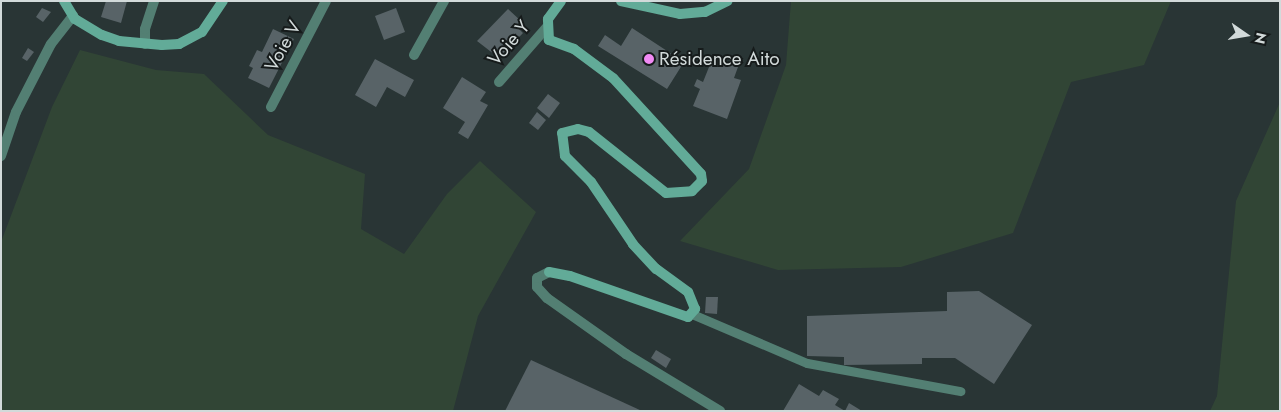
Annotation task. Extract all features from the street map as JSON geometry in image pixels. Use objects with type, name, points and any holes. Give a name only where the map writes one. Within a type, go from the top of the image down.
[{"type":"main road","points":[[64,1],[73,16],[86,28],[102,35],[145,44],[179,44],[190,40],[202,32],[223,1]]},
{"type":"main road","points":[[549,272],[570,276],[661,310],[688,317],[696,309],[688,292],[656,269],[633,244],[591,182],[564,156],[562,133],[578,129],[589,132],[666,192],[692,191],[702,180],[700,174],[613,78],[574,49],[549,40],[547,27],[552,11],[561,1]]},
{"type":"main road","points":[[621,1],[680,14],[704,12],[728,1]]},
{"type":"street","points":[[145,44],[145,29],[154,1]]},
{"type":"street","name":"Voie V","points":[[271,107],[326,1]]},
{"type":"street","points":[[414,55],[444,1]]},
{"type":"street","points":[[1,156],[16,112],[51,44],[73,16]]},
{"type":"street","name":"Voie Y","points":[[499,82],[547,27]]},
{"type":"street","points":[[549,272],[537,278],[537,287],[547,298],[626,354],[720,411]]},
{"type":"lane","points":[[692,314],[807,364],[960,390]]},
{"type":"green space","points":[[791,1],[1171,1],[1144,65],[1071,82],[1013,233],[901,267],[778,270],[680,241],[749,169],[786,65]]},
{"type":"green space","points":[[80,50],[156,70],[204,74],[268,135],[365,174],[361,229],[404,254],[447,194],[480,161],[536,212],[478,316],[453,411],[1,411],[1,242],[52,107]]},
{"type":"green space","points":[[1280,102],[1280,411],[1210,411],[1217,396],[1236,201]]},
{"type":"building","points":[[106,1],[127,1],[121,23],[101,17]]},
{"type":"building","points":[[42,8],[51,12],[43,22],[36,17]]},
{"type":"building","points":[[396,8],[405,32],[384,40],[375,16]]},
{"type":"building","points":[[508,9],[521,21],[516,26],[523,33],[499,58],[477,41]]},
{"type":"building","name":"Résidence Aito","points":[[632,28],[684,62],[667,89],[598,46],[605,35],[621,46]]},
{"type":"building","points":[[273,29],[294,39],[269,88],[248,78],[253,68],[249,66],[257,50],[262,52]]},
{"type":"building","points":[[28,48],[34,52],[27,61],[22,58]]},
{"type":"building","name":"Résidence Aito","points":[[713,57],[738,67],[734,78],[741,80],[727,119],[693,106],[700,89],[694,86],[697,79],[703,82]]},
{"type":"building","points":[[375,59],[414,80],[405,97],[387,87],[376,107],[355,95]]},
{"type":"building","points":[[462,77],[486,92],[480,101],[488,105],[468,139],[458,133],[465,122],[443,108]]},
{"type":"building","points":[[548,94],[560,103],[549,118],[537,108]]},
{"type":"building","points":[[537,112],[546,120],[538,130],[529,123]]},
{"type":"building","points":[[979,291],[1032,325],[994,384],[955,358],[922,358],[922,364],[844,365],[844,357],[807,356],[807,316],[947,311],[947,292]]},
{"type":"building","points":[[706,297],[718,297],[717,314],[705,313]]},
{"type":"building","points":[[656,350],[671,359],[666,368],[651,358]]},
{"type":"building","points":[[531,360],[642,411],[505,411]]},
{"type":"building","points":[[799,384],[819,396],[823,390],[839,399],[835,405],[845,411],[783,411]]},
{"type":"building","points":[[849,403],[862,411],[845,411]]},
{"type":"place","name":"Résidence Aito","points":[[649,59]]}]
